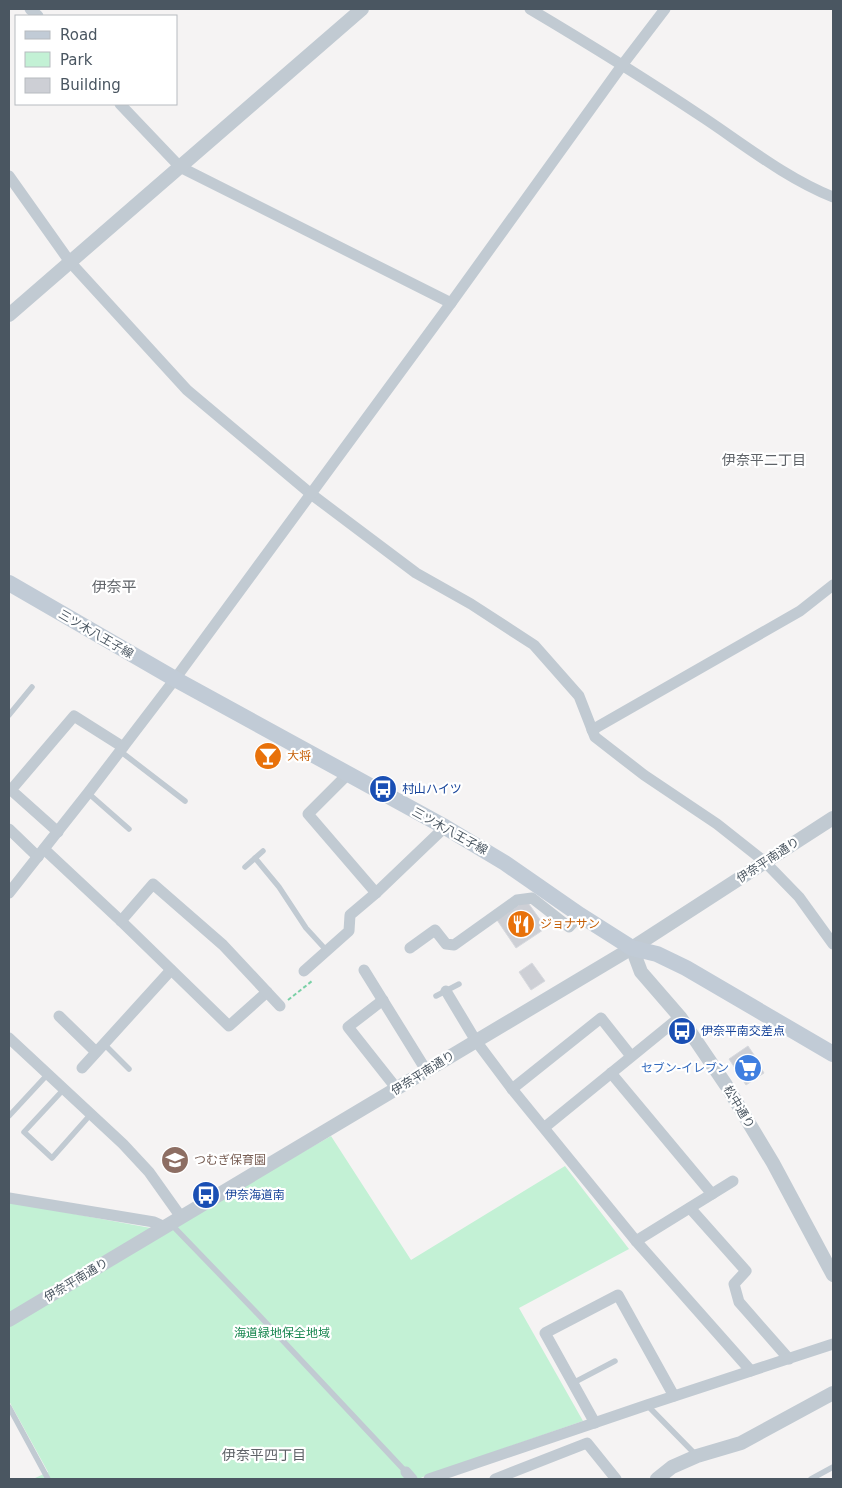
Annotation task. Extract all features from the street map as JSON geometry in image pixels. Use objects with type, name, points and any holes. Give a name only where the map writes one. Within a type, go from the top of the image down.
[{"type":"main road","name":"三ツ木八王子線","points":[[9,583],[175,679],[445,827],[505,863],[632,948],[657,954],[686,968],[833,1054]]},
{"type":"street","points":[[9,315],[362,9]]},
{"type":"street","points":[[530,9],[623,64],[774,166],[833,197]]},
{"type":"street","points":[[9,893],[88,794],[175,679],[665,9]]},
{"type":"street","points":[[121,105],[180,167],[451,303]]},
{"type":"street","points":[[9,176],[70,262],[188,390],[311,494],[416,573],[471,604],[534,645],[579,696],[595,737],[644,775],[717,824],[765,862],[799,897],[833,944]]},
{"type":"street","points":[[592,730],[800,611],[833,585]]},
{"type":"street","points":[[58,832],[11,790],[74,716],[121,749]]},
{"type":"street","points":[[348,774],[308,814],[376,893]]},
{"type":"street","name":"伊奈平南通り","points":[[9,1320],[632,948],[833,818]]},
{"type":"street","points":[[304,971],[349,931],[350,914],[376,893],[445,827]]},
{"type":"street","points":[[9,829],[41,853],[121,921],[229,1026],[267,992]]},
{"type":"street","points":[[121,921],[153,884],[223,945],[280,1006]]},
{"type":"street","points":[[410,948],[435,930],[446,944],[454,945],[517,900],[532,898],[568,927],[580,915]]},
{"type":"street","name":"松中通り","points":[[632,948],[641,972],[680,1017],[726,1085],[773,1163],[833,1275]]},
{"type":"street","points":[[82,1068],[171,970]]},
{"type":"street","points":[[364,970],[426,1070]]},
{"type":"street","points":[[441,994],[512,1089],[545,1127],[636,1241],[751,1371]]},
{"type":"street","points":[[383,1000],[348,1027],[397,1089]]},
{"type":"street","points":[[59,1016],[100,1048]]},
{"type":"street","points":[[545,1127],[680,1017]]},
{"type":"street","points":[[512,1089],[601,1018],[631,1056]]},
{"type":"street","points":[[9,1038],[123,1144],[149,1172],[172,1222],[154,1222],[9,1198]]},
{"type":"street","points":[[611,1073],[712,1194]]},
{"type":"street","points":[[636,1241],[733,1181]]},
{"type":"street","points":[[690,1208],[746,1271],[734,1284],[739,1302],[789,1359]]},
{"type":"street","points":[[595,1423],[545,1333],[618,1295],[674,1396]]},
{"type":"street","points":[[429,1479],[833,1344]]},
{"type":"street","points":[[657,1479],[672,1467],[698,1456],[741,1443],[833,1393]]},
{"type":"street","points":[[577,1429],[616,1479]]},
{"type":"street","points":[[495,1479],[587,1443]]},
{"type":"lane","points":[[9,714],[32,687]]},
{"type":"lane","points":[[121,749],[185,801]]},
{"type":"lane","points":[[88,794],[130,829]]},
{"type":"lane","points":[[245,867],[263,851]]},
{"type":"lane","points":[[255,858],[279,887],[306,928],[327,951]]},
{"type":"lane","points":[[441,994],[459,984]]},
{"type":"lane","points":[[100,1048],[129,1069]]},
{"type":"lane","points":[[9,1116],[47,1075]]},
{"type":"lane","points":[[63,1090],[24,1132],[52,1158],[91,1114]]},
{"type":"lane","points":[[172,1222],[409,1476]]},
{"type":"lane","points":[[573,1383],[615,1361]]},
{"type":"lane","points":[[647,1405],[698,1456]]},
{"type":"lane","points":[[9,1407],[48,1479]]},
{"type":"lane","points":[[811,1479],[833,1467]]},
{"type":"path","points":[[280,1006],[312,981],[304,971]]},
{"type":"green space","name":"海道緑地保全地域","points":[[331,1136],[411,1260],[565,1166],[629,1249],[519,1308],[583,1421],[418,1479],[33,1479],[48,1472],[9,1401],[9,1202],[167,1231]]},
{"type":"building","name":"ジョナサン","points":[[526,900],[546,928],[516,948],[497,920]]},
{"type":"building","points":[[532,963],[545,981],[531,990],[519,972]]},
{"type":"building","points":[[748,1046],[764,1073],[746,1085],[729,1059]]},
{"type":"place","name":"大将","points":[[268,756]]},
{"type":"place","name":"村山ハイツ","points":[[383,789]]},
{"type":"place","name":"ジョナサン","points":[[521,924]]},
{"type":"place","name":"伊奈平南交差点","points":[[682,1031]]},
{"type":"place","name":"セブン-イレブン","points":[[748,1068]]},
{"type":"place","name":"つむぎ保育園","points":[[175,1160]]},
{"type":"place","name":"伊奈海道南","points":[[206,1195]]},
{"type":"district","name":"伊奈平二丁目","points":[[764,460]]},
{"type":"district","name":"伊奈平","points":[[114,587]]},
{"type":"district","name":"伊奈平四丁目","points":[[264,1455]]}]
